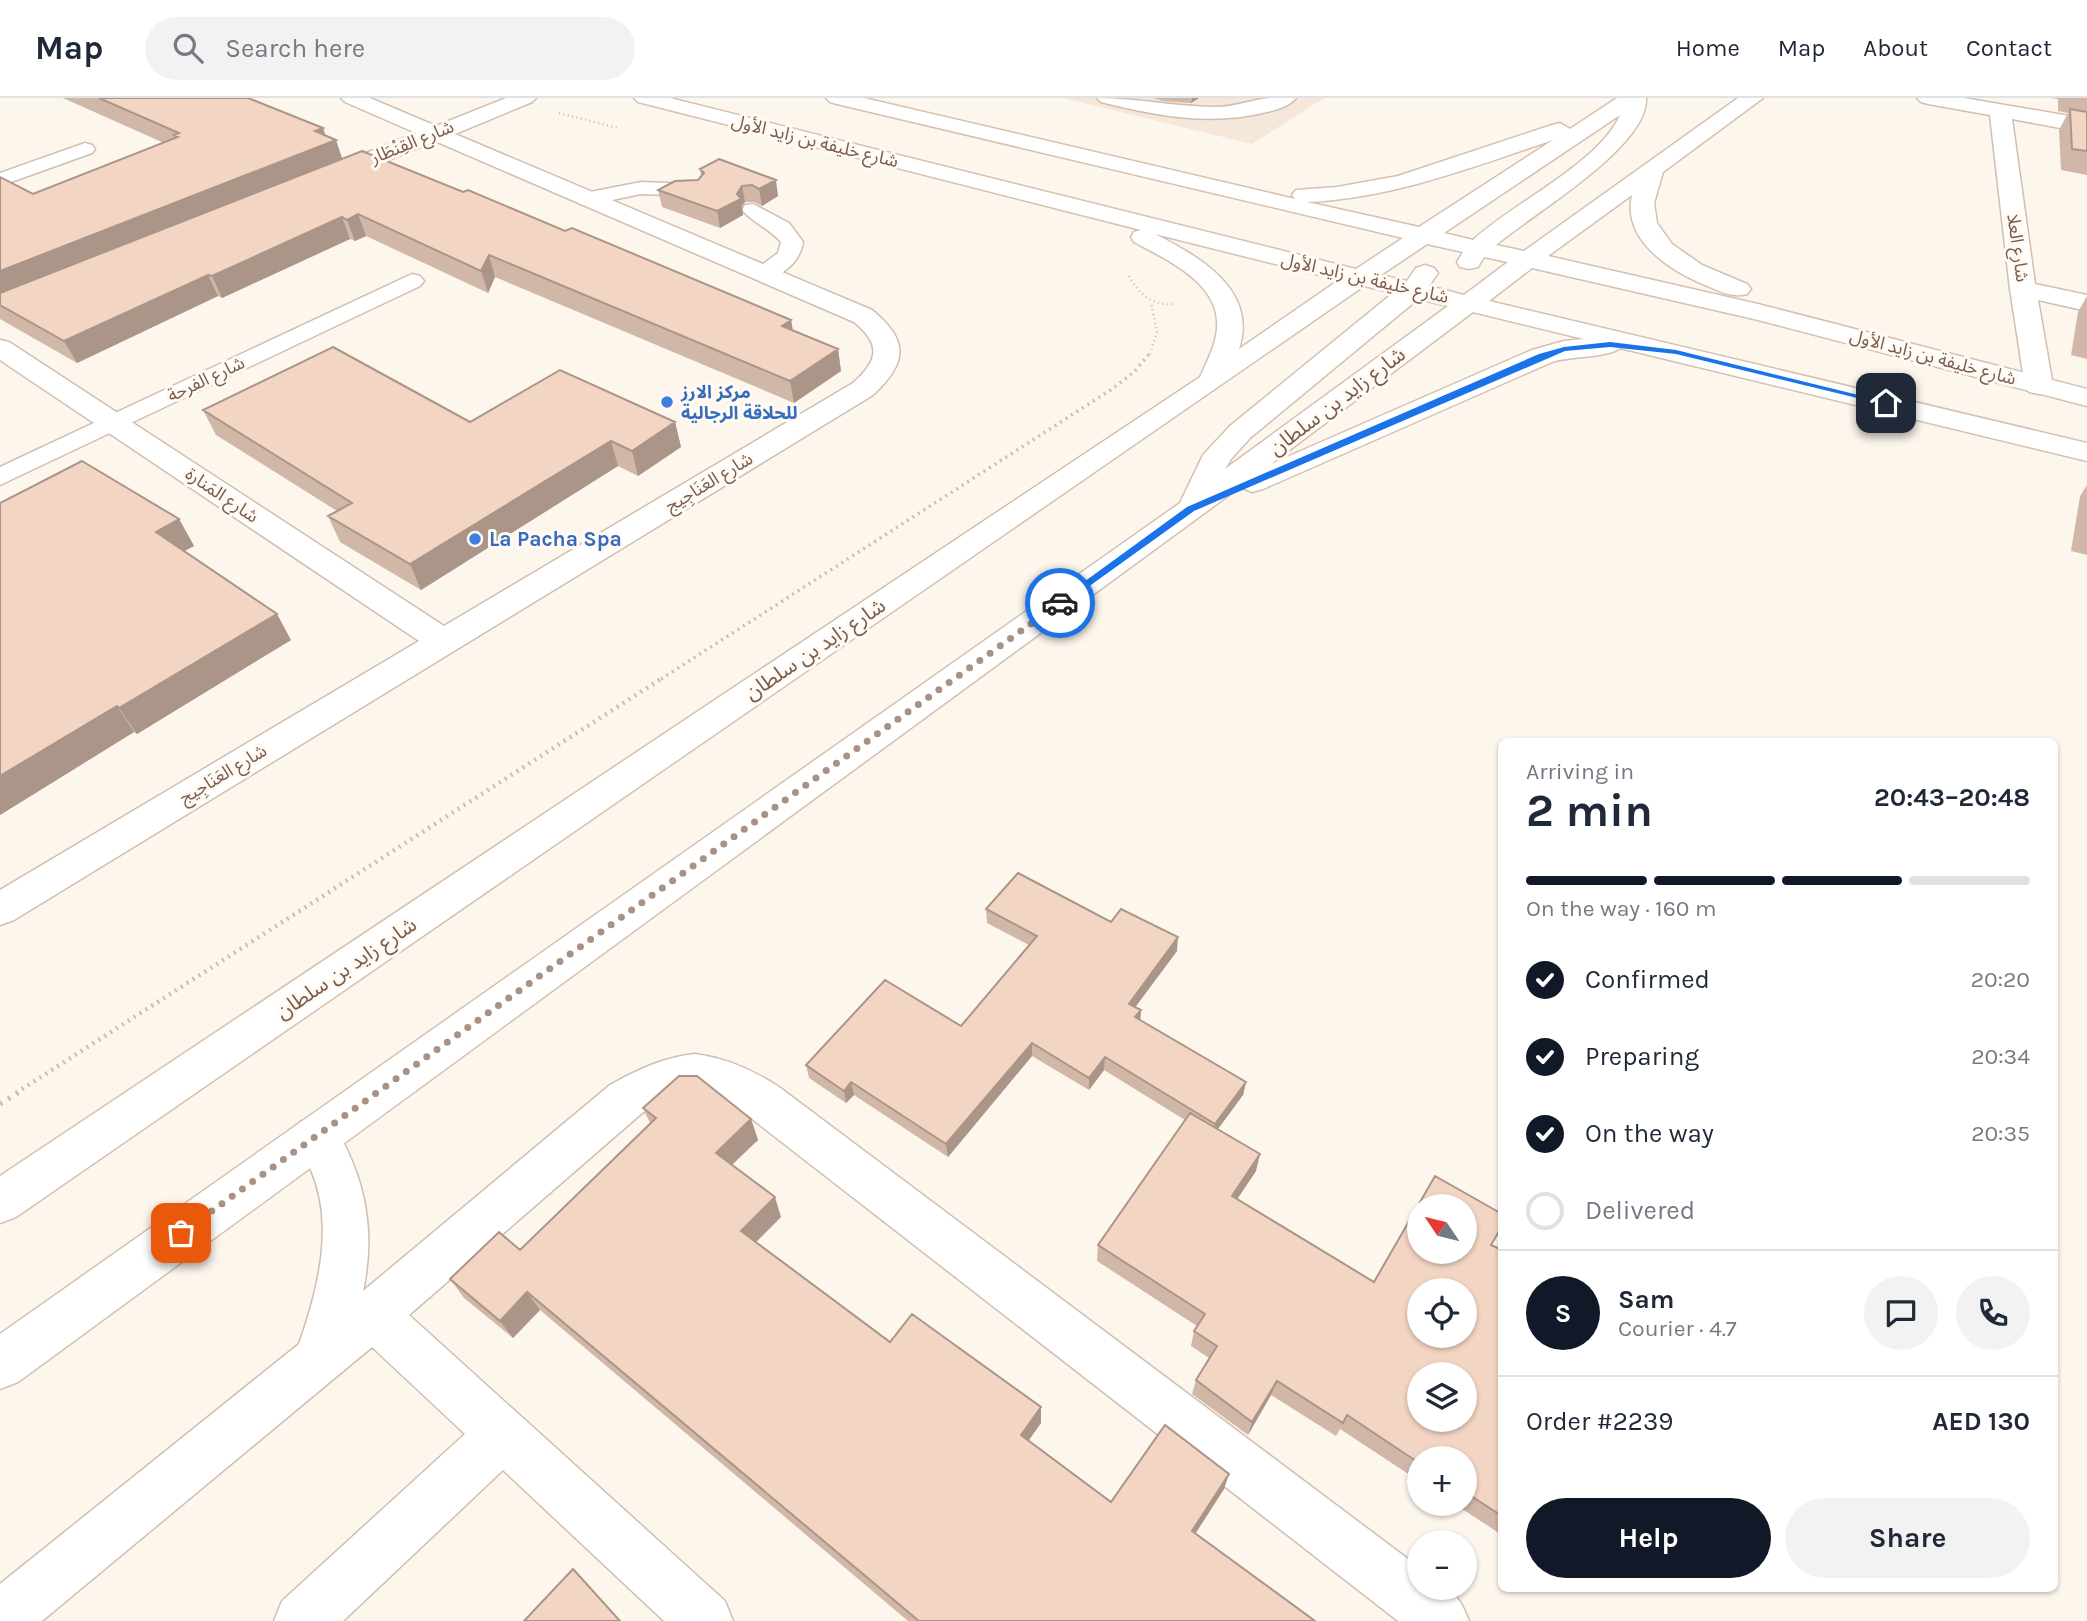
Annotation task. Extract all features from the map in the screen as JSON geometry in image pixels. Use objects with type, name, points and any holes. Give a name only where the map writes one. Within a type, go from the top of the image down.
[{"type":"main road","name":"شارع العَنَاجِيج","points":[[0,909],[851,397],[876,379],[884,367],[888,355],[883,334],[863,316],[352,98]]},
{"type":"main road","name":"شارع خليفة بن زايد الأول","points":[[645,98],[1085,208],[1422,275],[1470,272]]},
{"type":"main road","name":"شارع خليفة بن زايد الأول","points":[[837,98],[1423,235],[1470,272],[1676,352],[2087,452]]},
{"type":"main road","points":[[1108,98],[1159,110],[1203,113],[1245,110],[1286,98]]},
{"type":"main road","name":"شارع زايد بن سلطان","points":[[0,1202],[1212,381],[1362,264],[1390,257],[1631,98]]},
{"type":"main road","points":[[1470,272],[1511,219],[1597,157],[1621,132],[1638,98]]},
{"type":"main road","name":"شارع زايد بن سلطان","points":[[0,1364],[1191,509],[1470,272],[1502,279],[1752,98]]},
{"type":"main road","points":[[1928,98],[2087,126]]},
{"type":"main road","name":"شارع القِنْطَار","points":[[306,185],[517,99]]},
{"type":"main road","name":"شارع العلا","points":[[2000,110],[2023,289],[2039,386]]},
{"type":"main road","points":[[1242,194],[1338,194],[1390,187],[1608,114]]},
{"type":"main road","points":[[800,137],[828,133],[877,136],[975,158]]},
{"type":"main road","points":[[1652,171],[1643,200],[1645,222],[1660,246],[1688,268],[1708,278],[1754,293],[1892,329],[1951,353],[1995,375]]},
{"type":"main road","points":[[1085,208],[1194,266],[1218,288],[1231,317],[1230,333],[1212,381]]},
{"type":"main road","points":[[1191,509],[1218,456],[1240,432],[1422,275],[1423,235]]},
{"type":"main road","points":[[1390,257],[1422,275],[1470,272],[1530,259]]},
{"type":"main road","name":"شارع خليفة بن زايد الأول","points":[[1530,259],[1820,327],[2087,398]]},
{"type":"main road","points":[[1502,279],[1528,285]]},
{"type":"main road","points":[[2023,289],[2087,303]]},
{"type":"main road","points":[[1191,509],[1553,352],[1588,345],[1676,352]]},
{"type":"main road","name":"شارع المَنارة","points":[[0,348],[444,642]]},
{"type":"main road","points":[[1802,349],[1880,366],[1995,375]]},
{"type":"main road","points":[[0,1620],[318,1360],[626,1099],[649,1084],[676,1075],[702,1073],[726,1077],[746,1088],[1393,1581],[1441,1621]]},
{"type":"main road","points":[[316,1136],[335,1170],[344,1211],[346,1256],[337,1306],[318,1360]]},
{"type":"main road","points":[[0,1175],[75,1151]]},
{"type":"main road","points":[[372,1314],[705,1621]]},
{"type":"main road","points":[[302,1621],[502,1435]]},
{"type":"lane","points":[[0,180],[85,149]]},
{"type":"lane","points":[[588,199],[641,188],[693,190]]},
{"type":"lane","points":[[753,210],[781,228],[792,242],[789,255],[783,262],[762,273]]},
{"type":"lane","name":"شارع الفرحة","points":[[0,477],[412,281]]},
{"type":"path","points":[[0,1104],[1131,376],[1149,358],[1157,340],[1158,321],[1151,303]]},
{"type":"shaded area","points":[[1063,98],[1324,98],[1252,144]]},
{"type":"building","points":[[99,98],[248,98],[323,128],[315,131],[336,140],[0,271],[0,177],[33,194],[178,137],[174,135],[179,133]]},
{"type":"building","points":[[2070,109],[2087,112],[2087,151],[2072,149]]},
{"type":"building","points":[[362,151],[463,192],[468,190],[565,231],[572,228],[791,320],[782,326],[838,349],[790,381],[489,255],[481,271],[358,214],[347,220],[342,217],[64,341],[0,305],[0,293]]},
{"type":"building","points":[[719,159],[776,180],[759,189],[752,185],[742,186],[737,194],[741,199],[717,211],[658,190],[675,181],[698,180],[704,173],[700,169]]},
{"type":"building","points":[[333,347],[470,422],[560,370],[675,422],[632,451],[611,441],[410,564],[328,516],[352,503],[203,410]]},
{"type":"building","points":[[82,461],[179,519],[156,532],[277,614],[0,776],[0,503]]},
{"type":"building","points":[[1018,873],[1111,922],[1121,909],[1178,937],[1129,1004],[1141,1010],[1135,1017],[1246,1082],[1215,1124],[1105,1057],[1089,1078],[1032,1043],[946,1144],[851,1082],[844,1091],[806,1065],[885,980],[961,1026],[1037,936],[986,909]]},
{"type":"building","points":[[679,1076],[697,1076],[751,1119],[716,1153],[775,1197],[741,1231],[890,1342],[912,1314],[1041,1407],[1021,1435],[1111,1502],[1165,1425],[1229,1474],[1192,1531],[1315,1621],[919,1621],[527,1292],[500,1321],[450,1279],[499,1232],[520,1250],[656,1118],[643,1108]]},
{"type":"building","points":[[1190,1113],[1260,1154],[1232,1196],[1374,1282],[1407,1225],[1407,1264],[1477,1264],[1477,1200],[1498,1212],[1498,1233],[1491,1245],[1498,1248],[1498,1513],[1477,1500],[1477,1446],[1407,1446],[1407,1455],[1347,1415],[1343,1423],[1277,1381],[1252,1422],[1196,1380],[1217,1346],[1194,1331],[1205,1314],[1098,1245]]},
{"type":"building","points":[[1435,1176],[1467,1194],[1425,1194]]},
{"type":"building","points":[[573,1569],[620,1621],[524,1621]]},
{"type":"way so far","points":[[181,1233],[1060,603]]},
{"type":"place","name":"مركز الارز للحلاقة الرجالية","points":[[667,402]]},
{"type":"place","name":"La Pacha Spa","points":[[475,539]]},
{"type":"route","points":[[1060,603],[1191,509],[1542,356],[1564,349],[1610,345],[1676,352],[1886,403]]}]
